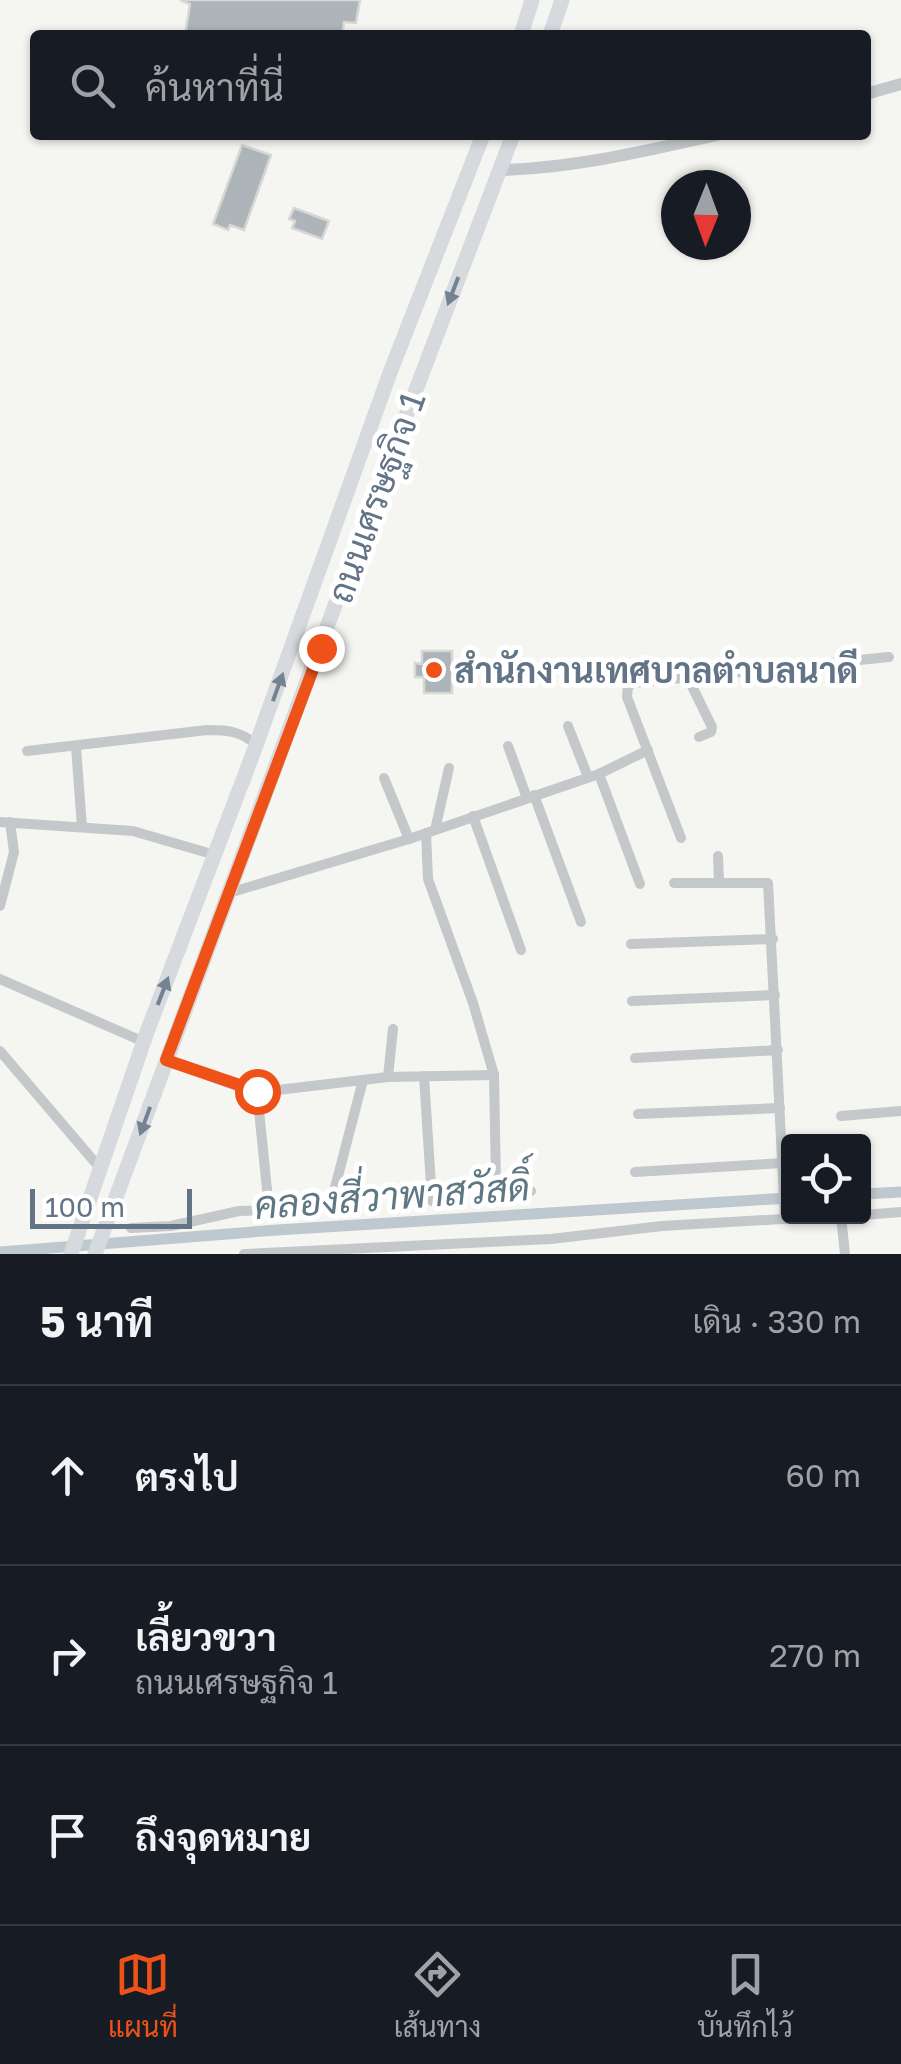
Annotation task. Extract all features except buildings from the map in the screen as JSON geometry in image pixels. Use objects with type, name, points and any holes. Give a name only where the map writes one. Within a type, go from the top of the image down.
[{"type":"main road","points":[[523,30],[532,0]]},
{"type":"main road","points":[[552,30],[562,0]]},
{"type":"main road","name":"ถนนเศรษฐกิจ 1","points":[[72,1254],[144,1042],[392,370],[482,140]]},
{"type":"main road","name":"ถนนเศรษฐกิจ 1","points":[[95,1254],[511,140]]},
{"type":"main road","points":[[474,159],[500,170]]},
{"type":"main road","points":[[451,221],[476,232]]},
{"type":"street","points":[[871,93],[901,84]]},
{"type":"street","points":[[500,170],[602,160],[695,140]]},
{"type":"street","points":[[681,838],[625,691],[633,683],[890,658]]},
{"type":"street","points":[[688,678],[712,727],[711,732],[700,737]]},
{"type":"street","points":[[568,726],[640,884]]},
{"type":"street","points":[[27,751],[230,730],[243,734],[256,745]]},
{"type":"street","points":[[508,746],[581,922]]},
{"type":"street","points":[[76,747],[82,827]]},
{"type":"street","points":[[230,893],[409,840],[593,775],[648,750]]},
{"type":"street","points":[[449,768],[430,831],[428,879],[473,1003],[494,1075],[496,1183],[508,1190],[532,1191]]},
{"type":"street","points":[[384,778],[409,840]]},
{"type":"street","points":[[472,816],[520,950]]},
{"type":"street","points":[[0,906],[14,852],[5,822],[146,833],[215,855]]},
{"type":"street","points":[[718,856],[719,882]]},
{"type":"street","points":[[674,883],[768,883],[781,1134]]},
{"type":"street","points":[[631,944],[773,939]]},
{"type":"street","points":[[0,979],[144,1042]]},
{"type":"street","points":[[632,1001],[775,994]]},
{"type":"street","points":[[388,1077],[393,1029]]},
{"type":"street","points":[[634,1058],[778,1050]]},
{"type":"street","points":[[0,1051],[100,1168]]},
{"type":"street","points":[[166,1060],[257,1091],[388,1077],[494,1075]]},
{"type":"street","points":[[424,1076],[432,1200]]},
{"type":"street","points":[[332,1199],[362,1080]]},
{"type":"street","points":[[257,1091],[269,1209]]},
{"type":"street","points":[[638,1114],[780,1108]]},
{"type":"street","points":[[841,1116],[901,1111]]},
{"type":"street","points":[[635,1172],[781,1164]]},
{"type":"street","points":[[131,1228],[171,1226],[239,1211],[298,1208]]},
{"type":"street","points":[[871,1214],[901,1212]]},
{"type":"street","points":[[244,1254],[551,1239],[781,1214]]},
{"type":"street","points":[[842,1224],[845,1254]]},
{"type":"waterway","name":"คลองสี่วาพาสวัสดิ์","points":[[871,1194],[901,1192]]},
{"type":"waterway","name":"คลองสี่วาพาสวัสดิ์","points":[[0,1252],[781,1198]]},
{"type":"place","name":"สำนักงานเทศบาลตำบลนาดี","points":[[434,670]]},
{"type":"route","points":[[257,1091],[166,1060],[321,648]]}]
